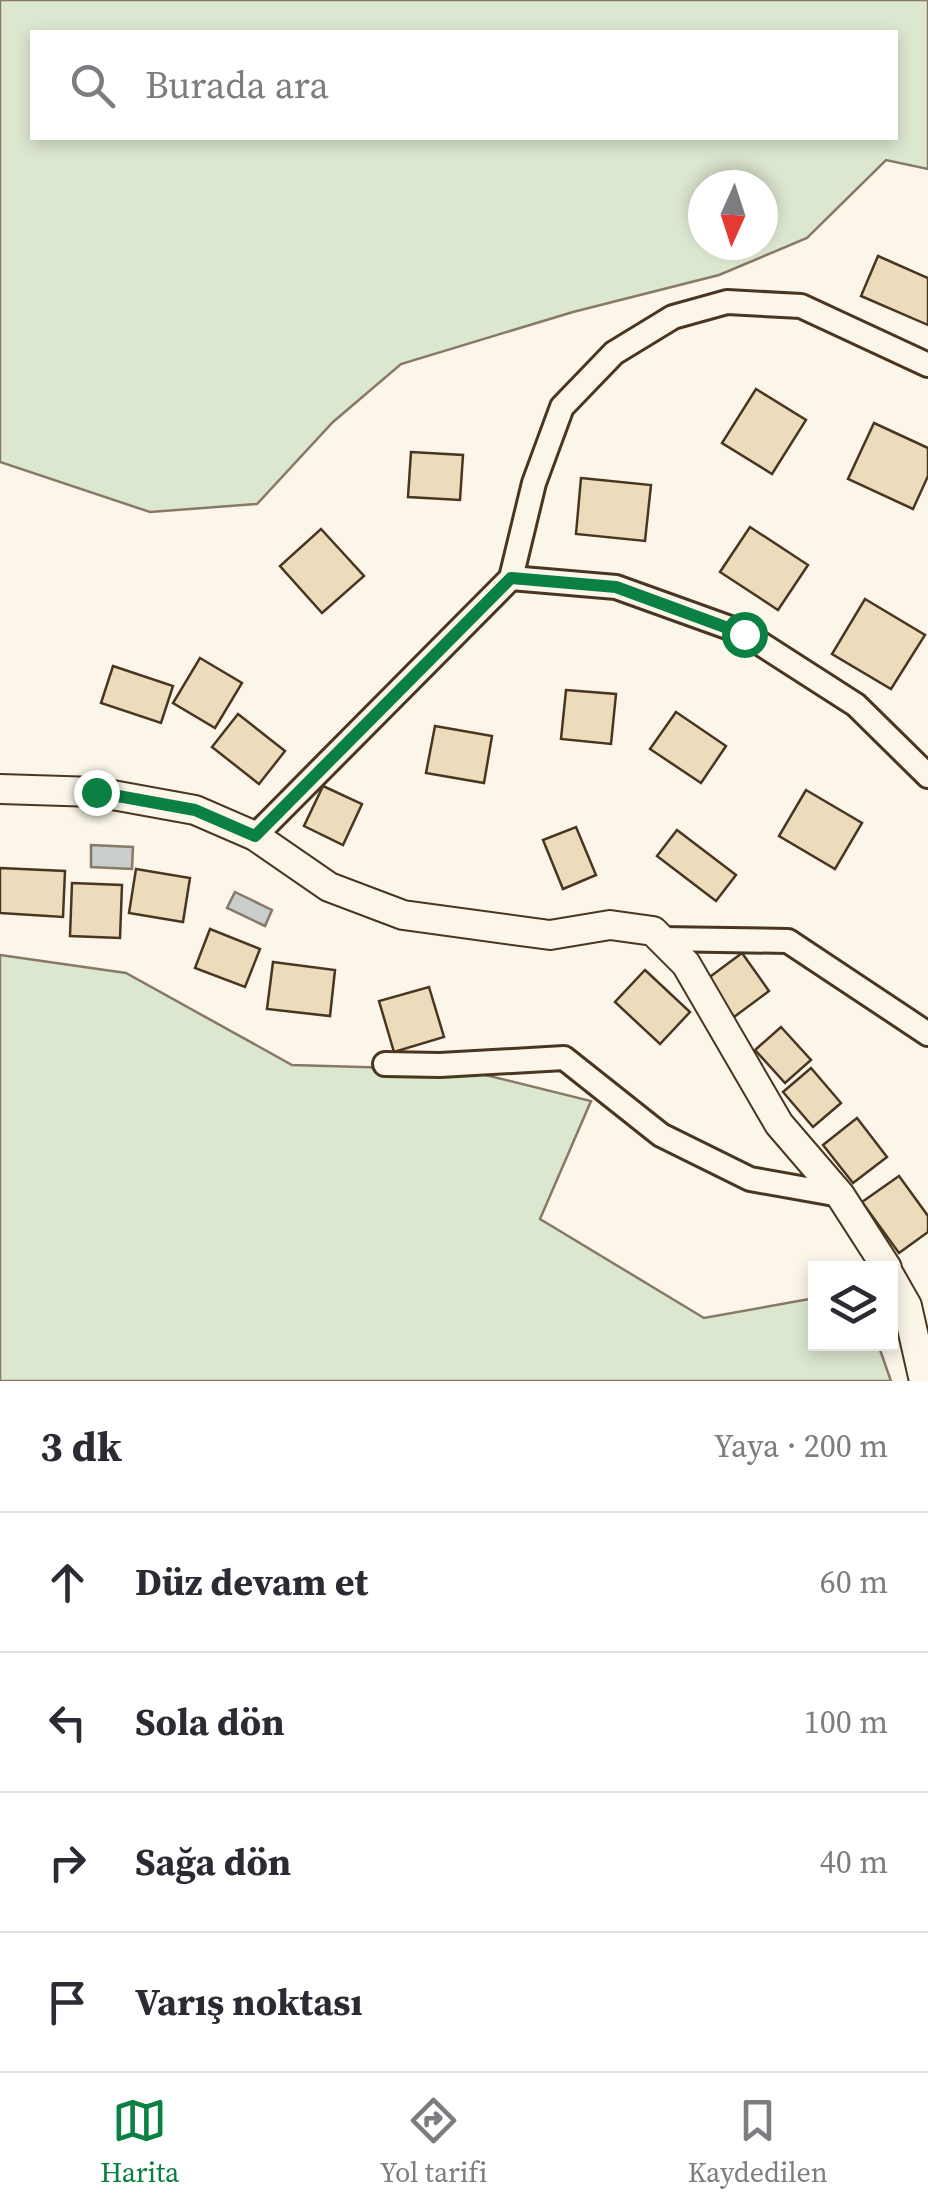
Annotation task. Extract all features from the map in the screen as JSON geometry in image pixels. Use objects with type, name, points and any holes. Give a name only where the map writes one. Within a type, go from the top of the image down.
[{"type":"street","points":[[255,836],[511,578],[534,483],[562,407],[614,353],[673,317],[728,302],[800,306],[928,365]]},
{"type":"street","points":[[511,578],[616,587],[744,634],[856,706],[928,776]]},
{"type":"street","points":[[0,789],[96,792],[195,810],[255,836],[330,886],[403,914],[550,934],[610,924],[653,932],[686,964],[779,1124],[840,1195],[882,1261]]},
{"type":"street","points":[[660,938],[788,942],[928,1034]]},
{"type":"street","points":[[384,1064],[564,1058],[661,1135],[750,1179],[840,1195]]},
{"type":"street","points":[[898,1290],[907,1306],[924,1381]]},
{"type":"green space","points":[[0,0],[928,0],[928,169],[886,160],[807,238],[778,250],[778,170],[688,170],[688,260],[755,260],[719,275],[573,312],[401,364],[333,422],[257,504],[150,512],[0,462]]},
{"type":"green space","points":[[0,955],[126,973],[292,1065],[465,1070],[591,1101],[540,1219],[704,1318],[808,1299],[808,1351],[880,1351],[891,1381],[0,1381]]},
{"type":"shaded area","points":[[91,845],[133,847],[132,869],[91,867]]},
{"type":"shaded area","points":[[235,892],[272,910],[265,926],[227,908]]},
{"type":"building","points":[[878,256],[928,278],[928,325],[861,296]]},
{"type":"building","points":[[756,389],[806,420],[772,474],[722,443]]},
{"type":"building","points":[[874,423],[928,448],[928,476],[913,509],[848,479]]},
{"type":"building","points":[[411,452],[463,455],[460,500],[408,497]]},
{"type":"building","points":[[581,478],[651,485],[645,541],[576,534]]},
{"type":"building","points":[[750,527],[808,565],[778,610],[720,572]]},
{"type":"building","points":[[321,529],[364,576],[322,613],[280,566]]},
{"type":"building","points":[[865,599],[925,635],[891,689],[832,654]]},
{"type":"building","points":[[200,658],[242,683],[215,728],[173,703]]},
{"type":"building","points":[[113,666],[173,686],[161,723],[101,703]]},
{"type":"building","points":[[566,690],[616,694],[611,744],[561,739]]},
{"type":"building","points":[[676,712],[726,746],[701,783],[650,749]]},
{"type":"building","points":[[238,714],[285,751],[259,784],[212,747]]},
{"type":"building","points":[[435,726],[492,736],[484,783],[426,773]]},
{"type":"building","points":[[323,786],[362,804],[343,845],[304,826]]},
{"type":"building","points":[[806,790],[862,823],[835,869],[779,836]]},
{"type":"building","points":[[576,827],[596,875],[563,889],[543,840]]},
{"type":"building","points":[[677,830],[736,875],[716,901],[657,856]]},
{"type":"building","points":[[0,868],[65,871],[63,917],[0,913]]},
{"type":"building","points":[[136,869],[190,878],[183,922],[129,913]]},
{"type":"building","points":[[72,883],[122,885],[120,938],[70,936]]},
{"type":"building","points":[[210,929],[260,949],[245,987],[195,968]]},
{"type":"building","points":[[742,953],[769,991],[734,1017],[707,979]]},
{"type":"building","points":[[273,962],[335,970],[330,1016],[267,1009]]},
{"type":"building","points":[[645,970],[690,1012],[660,1044],[615,1002]]},
{"type":"building","points":[[429,987],[444,1037],[394,1052],[379,1001]]},
{"type":"building","points":[[781,1027],[811,1060],[785,1083],[755,1050]]},
{"type":"building","points":[[811,1068],[841,1103],[813,1127],[783,1092]]},
{"type":"building","points":[[857,1118],[887,1157],[853,1183],[823,1145]]},
{"type":"building","points":[[899,1176],[928,1216],[928,1232],[899,1253],[862,1202]]},
{"type":"route","points":[[96,792],[195,810],[255,836],[511,578],[616,587],[744,634]]}]
